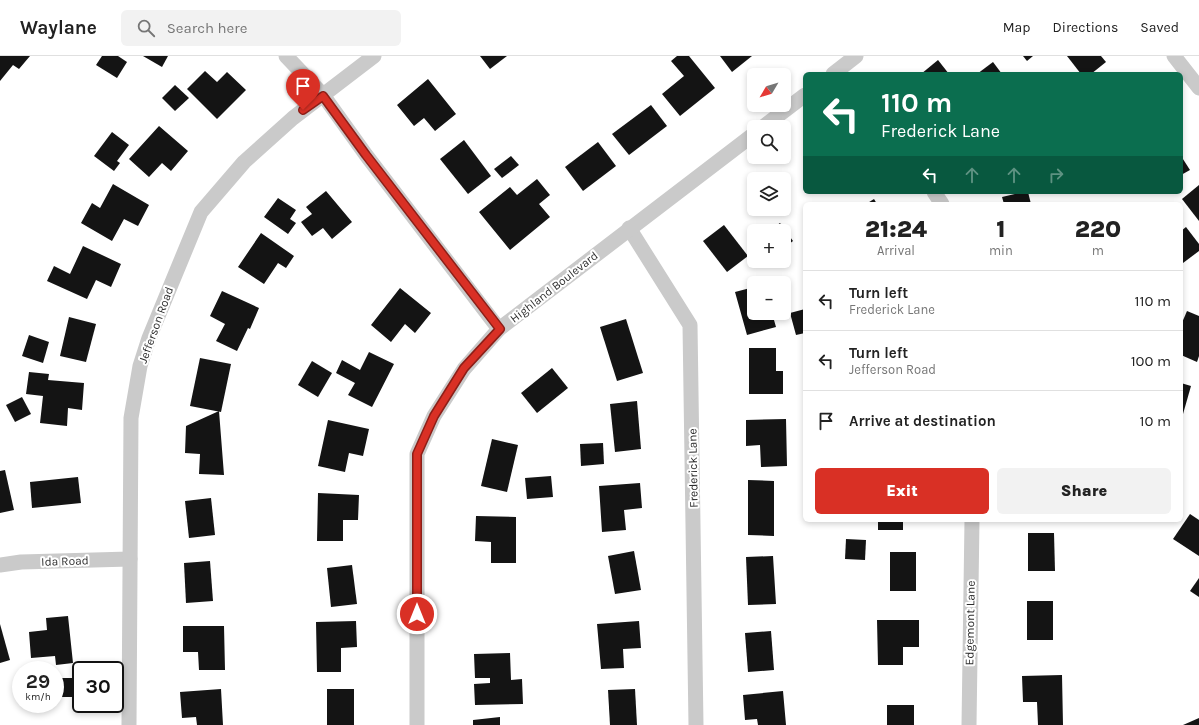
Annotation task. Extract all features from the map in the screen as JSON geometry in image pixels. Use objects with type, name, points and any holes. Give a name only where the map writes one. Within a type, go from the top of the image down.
[{"type":"street","points":[[286,56],[323,96],[366,155],[500,329]]},
{"type":"street","name":"Jefferson Road","points":[[129,725],[131,418],[140,366],[148,338],[201,212],[244,162],[293,118],[374,56]]},
{"type":"street","points":[[1174,56],[1199,88]]},
{"type":"street","points":[[837,72],[852,65]]},
{"type":"street","points":[[772,120],[803,97]]},
{"type":"street","name":"Highland Boulevard","points":[[417,725],[417,454],[434,416],[464,368],[500,329],[629,228],[747,139]]},
{"type":"street","name":"Frederick Lane","points":[[629,228],[690,325],[696,725]]},
{"type":"street","name":"Edgemont Lane","points":[[969,725],[972,522]]},
{"type":"street","name":"Ida Road","points":[[0,565],[22,562],[130,559]]},
{"type":"building","points":[[0,56],[30,56],[19,69],[13,65],[0,81]]},
{"type":"building","points":[[102,56],[118,56],[127,62],[117,78],[96,65]]},
{"type":"building","points":[[143,56],[168,56],[162,67]]},
{"type":"building","points":[[480,56],[507,56],[490,69]]},
{"type":"building","points":[[677,56],[689,56],[715,88],[680,116],[662,94],[684,76],[671,61]]},
{"type":"building","points":[[720,56],[752,56],[732,72]]},
{"type":"building","points":[[1023,56],[1033,56],[1027,61]]},
{"type":"building","points":[[1067,56],[1101,56],[1106,62],[1094,72],[1079,72]]},
{"type":"building","points":[[938,60],[947,72],[923,72]]},
{"type":"building","points":[[993,62],[1000,72],[980,72]]},
{"type":"building","points":[[205,71],[217,82],[227,72],[246,90],[217,119],[187,89]]},
{"type":"building","points":[[428,79],[456,114],[435,131],[424,118],[414,126],[397,105]]},
{"type":"building","points":[[175,85],[189,98],[175,111],[162,98]]},
{"type":"building","points":[[651,105],[667,126],[629,155],[612,134]]},
{"type":"building","points":[[159,126],[188,151],[171,171],[162,163],[149,177],[129,159]]},
{"type":"building","points":[[112,132],[129,145],[117,161],[120,163],[114,171],[94,156]]},
{"type":"building","points":[[464,140],[491,176],[468,194],[440,159]]},
{"type":"building","points":[[598,142],[616,166],[583,191],[565,167]]},
{"type":"building","points":[[511,156],[519,165],[502,178],[494,169]]},
{"type":"building","points":[[1183,159],[1190,170],[1183,174]]},
{"type":"building","points":[[537,179],[550,195],[539,204],[550,217],[510,250],[479,212],[510,187],[517,195]]},
{"type":"building","points":[[113,184],[149,205],[138,226],[124,219],[112,241],[81,223],[92,203],[100,208]]},
{"type":"building","points":[[1199,185],[1199,221],[1182,199]]},
{"type":"building","points":[[326,191],[352,222],[332,239],[323,228],[312,236],[301,222],[312,214],[306,207]]},
{"type":"building","points":[[1015,194],[1028,194],[1030,202],[1003,202],[1002,197]]},
{"type":"building","points":[[278,198],[296,210],[290,219],[296,223],[288,234],[264,217]]},
{"type":"building","points":[[724,225],[747,255],[747,257],[727,272],[703,241]]},
{"type":"building","points":[[1186,227],[1199,244],[1199,251],[1183,263],[1183,229]]},
{"type":"building","points":[[261,233],[294,256],[286,268],[278,263],[264,284],[238,267]]},
{"type":"building","points":[[83,246],[121,264],[111,287],[96,280],[87,299],[47,281],[54,266],[70,274]]},
{"type":"building","points":[[400,288],[431,313],[415,333],[405,324],[391,342],[371,325]]},
{"type":"building","points":[[747,289],[747,320],[774,320],[776,327],[747,335],[735,292]]},
{"type":"building","points":[[222,291],[259,308],[250,329],[248,328],[237,351],[216,341],[225,324],[210,316]]},
{"type":"building","points":[[803,310],[803,333],[796,335],[791,313]]},
{"type":"building","points":[[1187,311],[1199,316],[1199,356],[1197,362],[1183,356],[1183,320]]},
{"type":"building","points":[[69,317],[96,324],[86,362],[60,356]]},
{"type":"building","points":[[626,319],[643,373],[617,381],[600,327]]},
{"type":"building","points":[[29,335],[49,342],[43,363],[22,356]]},
{"type":"building","points":[[749,348],[776,348],[776,371],[783,371],[783,394],[749,394]]},
{"type":"building","points":[[369,352],[394,364],[372,407],[348,395],[355,383],[336,373],[342,360],[360,370]]},
{"type":"building","points":[[200,358],[231,364],[221,412],[190,406]]},
{"type":"building","points":[[312,361],[332,373],[318,397],[298,385]]},
{"type":"building","points":[[552,368],[568,388],[537,413],[521,393]]},
{"type":"building","points":[[29,372],[49,374],[48,380],[84,383],[82,410],[68,408],[67,426],[40,423],[43,396],[26,394]]},
{"type":"building","points":[[1183,384],[1191,386],[1183,414]]},
{"type":"building","points":[[22,397],[31,414],[15,422],[6,405]]},
{"type":"building","points":[[637,401],[641,449],[615,452],[610,404]]},
{"type":"building","points":[[219,411],[224,475],[199,474],[200,454],[185,453],[186,426]]},
{"type":"building","points":[[786,419],[787,466],[761,467],[760,445],[746,446],[746,420]]},
{"type":"building","points":[[328,420],[369,429],[363,456],[349,453],[345,472],[318,466]]},
{"type":"building","points":[[492,439],[518,445],[507,492],[481,486]]},
{"type":"building","points":[[603,443],[604,464],[581,466],[580,444]]},
{"type":"building","points":[[5,470],[14,510],[0,513],[0,471]]},
{"type":"building","points":[[551,476],[553,497],[527,499],[525,478]]},
{"type":"building","points":[[78,477],[81,503],[32,508],[30,482]]},
{"type":"building","points":[[748,480],[774,481],[774,536],[748,535]]},
{"type":"building","points":[[640,483],[642,508],[624,510],[626,530],[602,532],[599,486]]},
{"type":"building","points":[[318,493],[359,495],[358,520],[343,520],[343,541],[317,541]]},
{"type":"building","points":[[211,498],[215,535],[189,538],[185,501]]},
{"type":"building","points":[[1190,514],[1199,520],[1199,556],[1173,539]]},
{"type":"building","points":[[476,516],[516,517],[516,563],[491,563],[491,542],[475,541]]},
{"type":"building","points":[[878,522],[903,522],[903,530],[878,530]]},
{"type":"building","points":[[1028,533],[1054,533],[1055,571],[1028,571]]},
{"type":"building","points":[[846,539],[866,540],[865,560],[845,559]]},
{"type":"building","points":[[634,551],[641,590],[615,594],[608,556]]},
{"type":"building","points":[[890,552],[916,552],[916,591],[890,591]]},
{"type":"building","points":[[773,556],[776,604],[748,605],[746,557]]},
{"type":"building","points":[[210,561],[213,601],[186,603],[184,563]]},
{"type":"building","points":[[352,565],[357,604],[331,607],[327,568]]},
{"type":"building","points":[[1199,578],[1199,597],[1190,591]]},
{"type":"building","points":[[1027,601],[1053,601],[1053,640],[1027,640]]},
{"type":"building","points":[[68,616],[72,663],[64,664],[64,661],[56,661],[55,656],[31,658],[29,632],[47,630],[46,618]]},
{"type":"building","points":[[877,620],[919,620],[919,647],[903,647],[903,665],[878,665]]},
{"type":"building","points":[[356,621],[357,647],[341,648],[341,672],[317,672],[316,622]]},
{"type":"building","points":[[639,621],[641,648],[623,649],[624,668],[601,669],[597,624]]},
{"type":"building","points":[[0,624],[10,660],[0,663]]},
{"type":"building","points":[[183,626],[224,626],[225,670],[199,670],[198,652],[183,652]]},
{"type":"building","points":[[771,631],[774,670],[748,672],[745,633]]},
{"type":"building","points":[[510,653],[511,680],[522,679],[523,704],[475,705],[474,684],[490,683],[490,678],[475,678],[474,654]]},
{"type":"building","points":[[1062,675],[1063,725],[1038,725],[1037,702],[1023,702],[1022,676]]},
{"type":"building","points":[[64,678],[72,678],[72,697],[64,697]]},
{"type":"building","points":[[221,689],[223,725],[197,725],[196,717],[182,718],[180,692]]},
{"type":"building","points":[[327,689],[354,689],[354,725],[327,725]]},
{"type":"building","points":[[635,689],[637,725],[610,725],[608,690]]},
{"type":"building","points":[[783,691],[786,725],[758,725],[757,719],[745,720],[743,695]]},
{"type":"building","points":[[887,705],[914,705],[914,725],[887,725]]},
{"type":"building","points":[[500,717],[500,725],[473,725],[473,720]]},
{"type":"building","points":[[1199,718],[1199,725],[1183,725]]},
{"type":"route","points":[[303,110],[323,96],[366,155],[500,329],[464,368],[434,416],[417,454],[417,614]]}]
